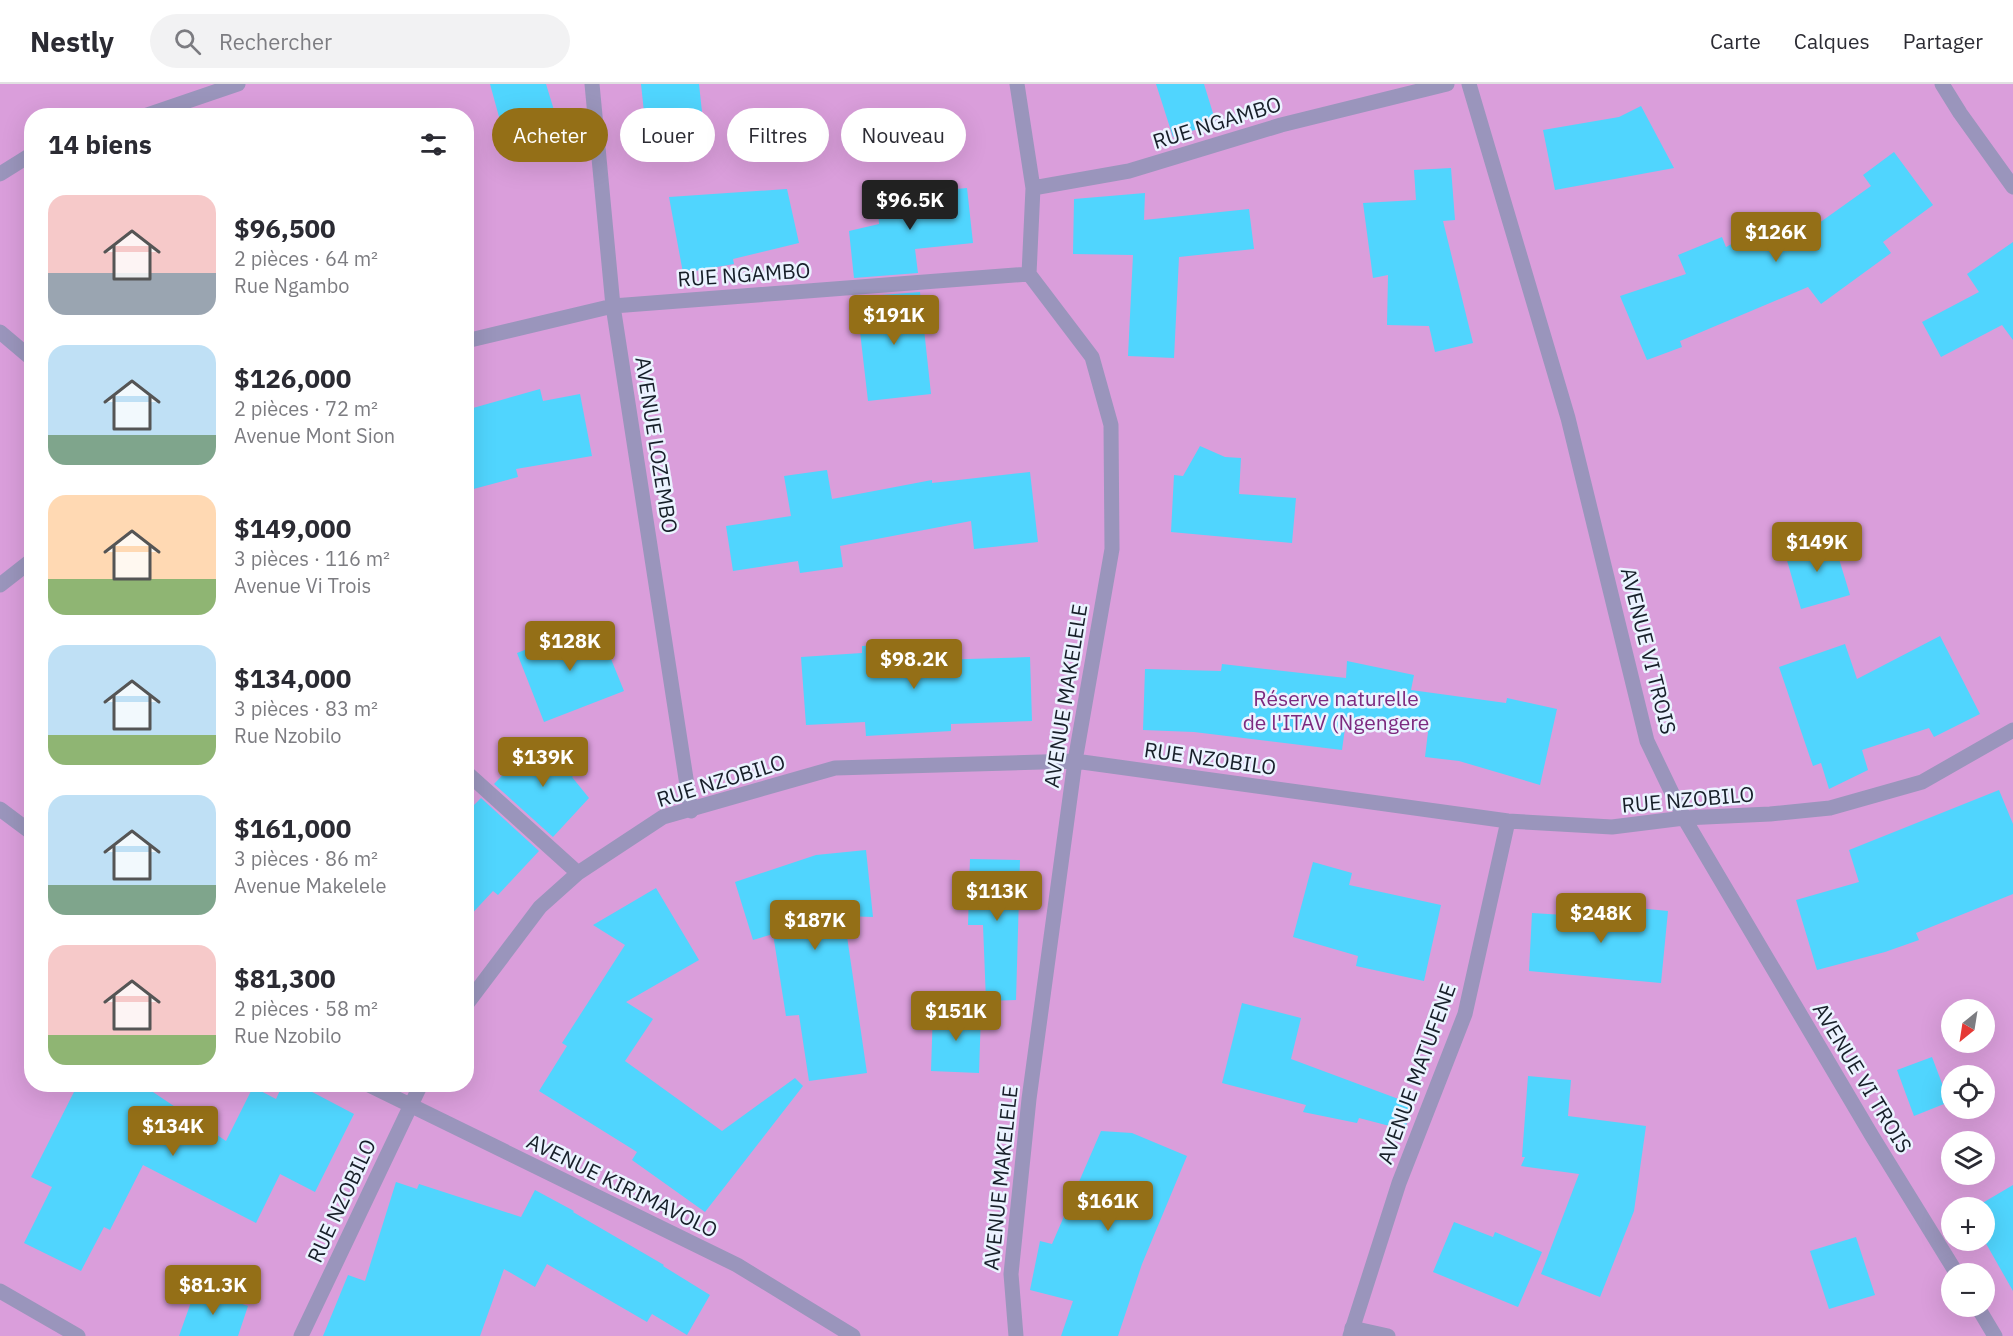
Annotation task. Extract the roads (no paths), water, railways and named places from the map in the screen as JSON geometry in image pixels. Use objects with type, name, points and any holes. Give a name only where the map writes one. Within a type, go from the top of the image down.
[{"type":"street","points":[[168,108],[238,84]]},
{"type":"street","name":"AVENUE LOZEMBO","points":[[592,84],[613,306],[691,811]]},
{"type":"street","points":[[1017,84],[1033,188],[1029,274]]},
{"type":"street","name":"RUE NGAMBO","points":[[1033,188],[1129,171],[1281,125],[1446,84]]},
{"type":"street","name":"AVENUE VI TROIS","points":[[1469,84],[1568,418],[1647,741],[1684,818],[1872,1136],[1950,1263]]},
{"type":"street","points":[[1942,84],[2013,187]]},
{"type":"street","points":[[0,174],[24,159]]},
{"type":"street","name":"RUE NGAMBO","points":[[474,339],[613,306],[1029,274]]},
{"type":"street","name":"AVENUE MAKELELE","points":[[1016,1336],[1011,1274],[1025,1134],[1075,761],[1112,549],[1111,425],[1092,357],[1029,274]]},
{"type":"street","points":[[0,332],[24,352]]},
{"type":"street","points":[[0,585],[24,566]]},
{"type":"street","name":"RUE NZOBILO","points":[[474,994],[540,907],[578,873],[663,817],[691,811],[835,768],[1075,761],[1508,821],[1612,827],[1684,818],[1770,814],[1830,808],[1922,782],[2013,730]]},
{"type":"street","points":[[474,779],[578,873]]},
{"type":"street","points":[[0,809],[24,827]]},
{"type":"street","name":"AVENUE MATUFENE","points":[[1351,1332],[1399,1183],[1465,1014],[1508,821]]},
{"type":"street","name":"AVENUE KIRIMAVOLO","points":[[383,1092],[737,1265],[853,1336]]},
{"type":"street","name":"RUE NZOBILO","points":[[301,1336],[417,1092]]},
{"type":"street","points":[[0,1291],[78,1336]]},
{"type":"street","points":[[1984,1317],[1995,1336]]},
{"type":"street","points":[[1351,1332],[1388,1336]]},
{"type":"park label","name":"Réserve naturelle de l'ITAV (Ngengere","points":[[1336,711]]}]
